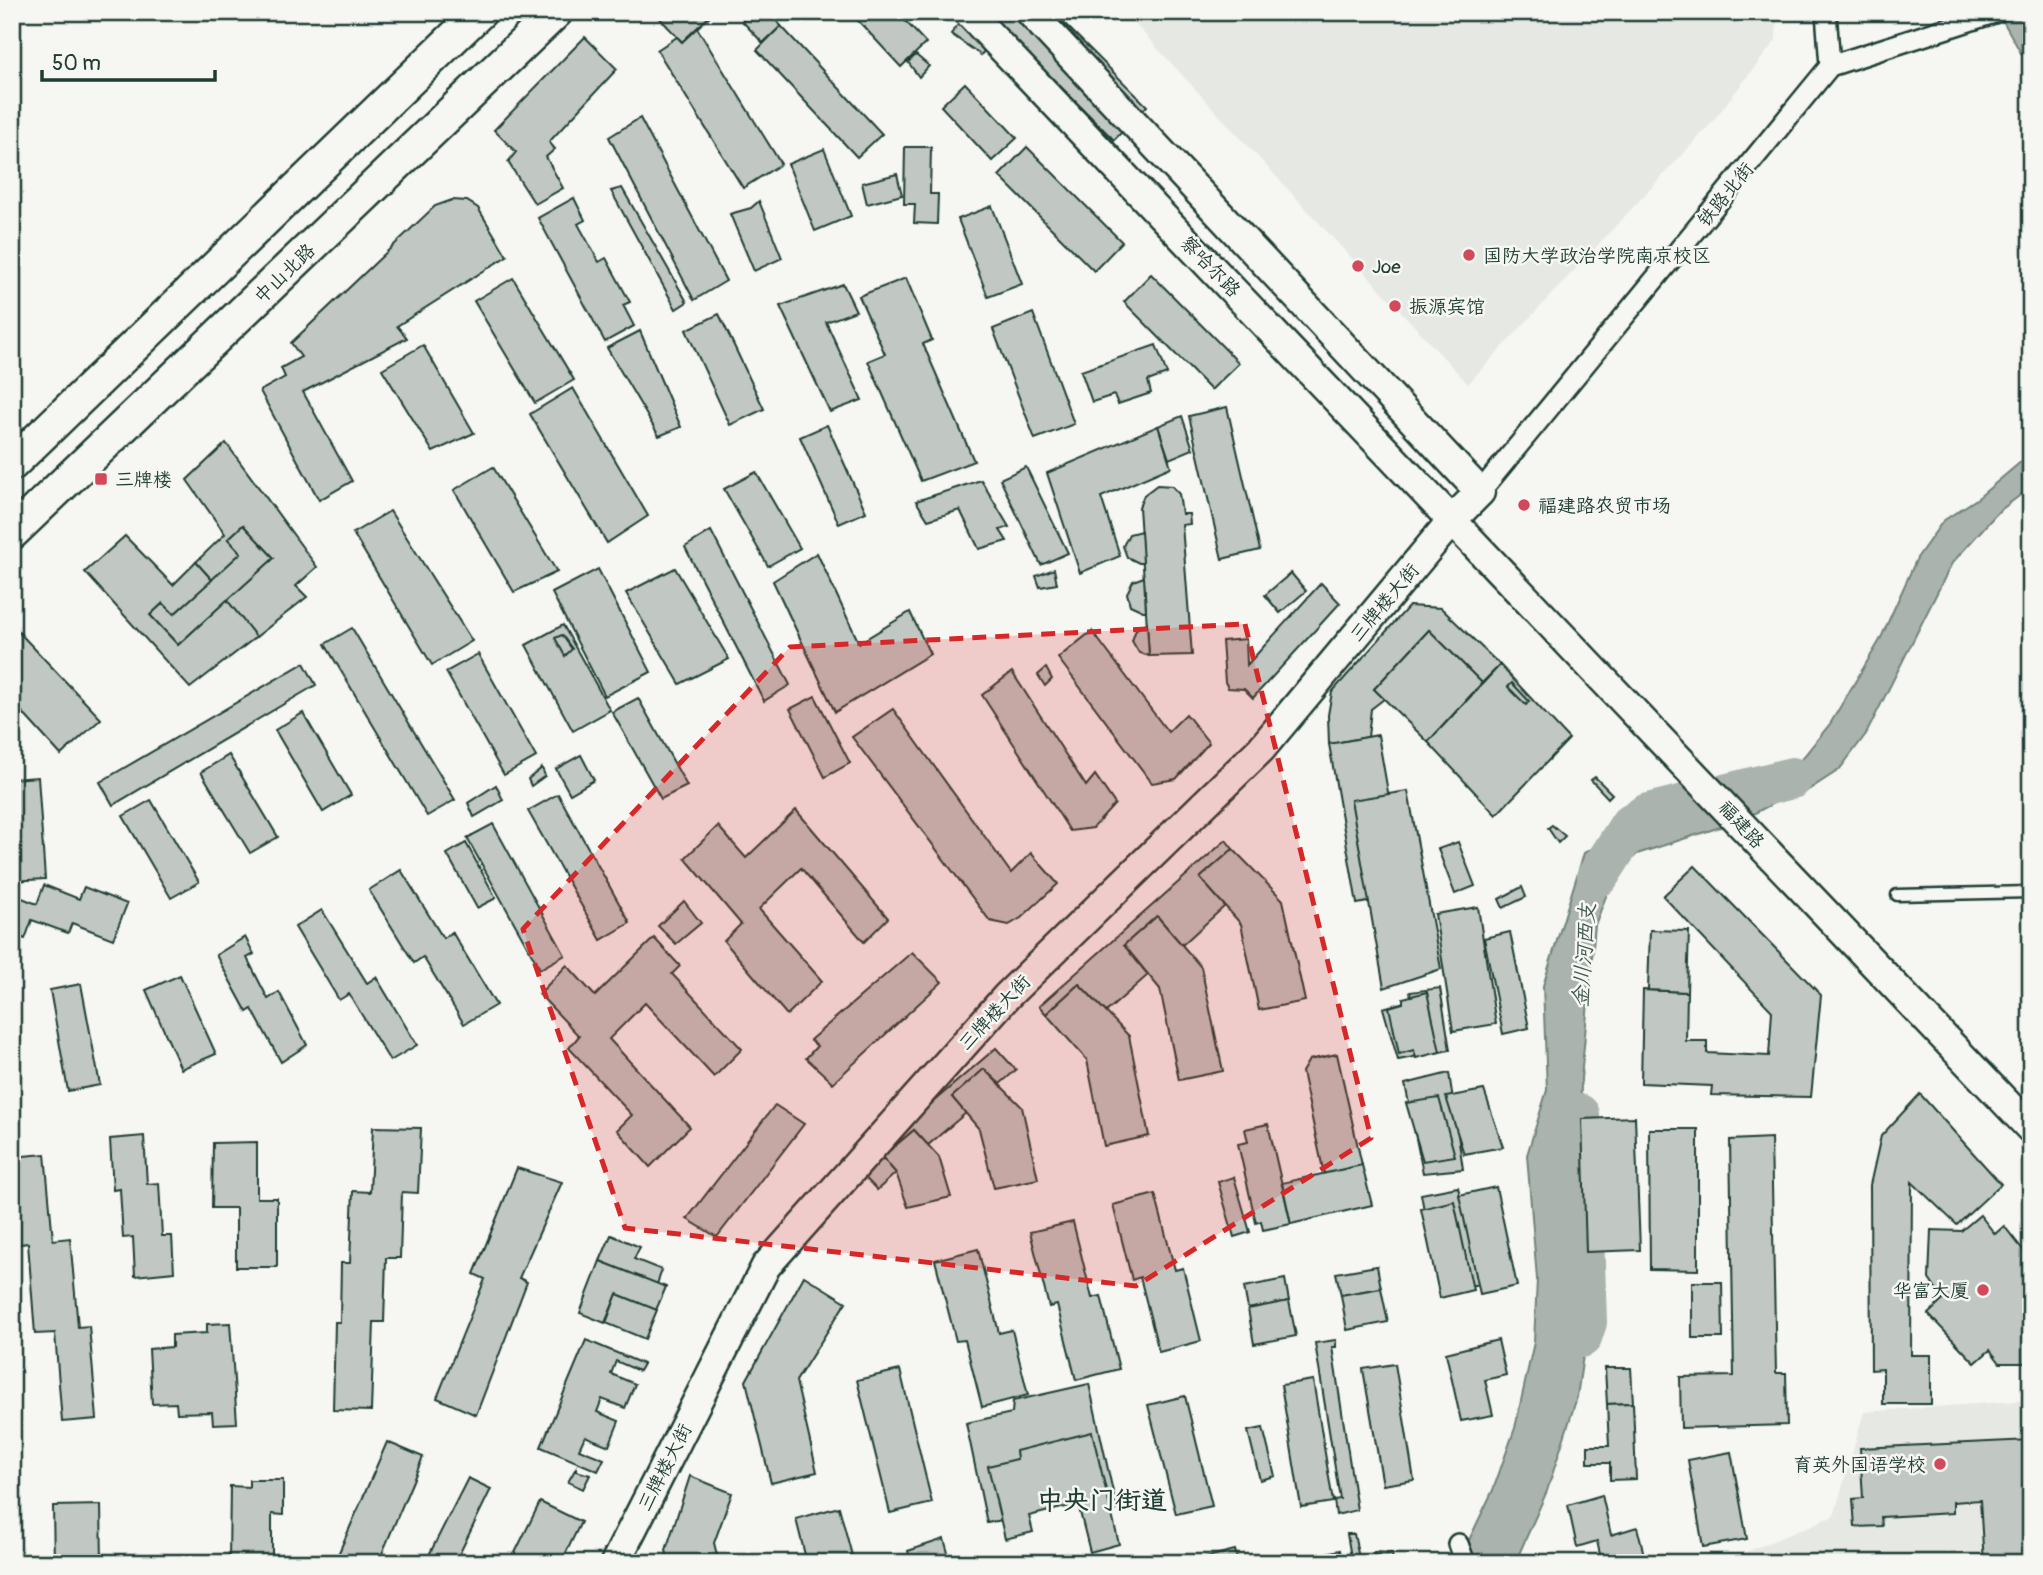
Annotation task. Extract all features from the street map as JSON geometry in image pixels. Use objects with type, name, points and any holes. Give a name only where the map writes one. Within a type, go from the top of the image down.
[{"type":"main road","points":[[12,464],[480,12]]},
{"type":"main road","name":"中山北路","points":[[12,533],[556,12]]},
{"type":"main road","name":"察哈尔路","points":[[968,12],[1453,519]]},
{"type":"main road","points":[[1030,12],[1480,492]]},
{"type":"main road","name":"铁路北街","points":[[1453,519],[1480,492]]},
{"type":"main road","name":"福建路","points":[[1453,519],[2031,1129]]},
{"type":"main road","name":"三牌楼大街","points":[[615,1563],[766,1266],[1007,996],[1261,749],[1453,519]]},
{"type":"street","points":[[1826,12],[1830,66],[1997,12]]},
{"type":"street","name":"铁路北街","points":[[1480,492],[1830,66]]},
{"type":"street","points":[[1458,1544],[1465,1563]]},
{"type":"lane","points":[[1897,895],[2031,892]]},
{"type":"highlighted area","points":[[1245,624],[1371,1138],[1136,1286],[625,1228],[523,929],[790,647]]},
{"type":"shaded area","name":"国防大学政治学院南京校区","points":[[1124,12],[1777,12],[1776,40],[1708,127],[1468,384]]},
{"type":"shaded area","name":"育英外国语学校","points":[[2031,1400],[2031,1563],[1719,1563],[1834,1516],[1864,1412]]},
{"type":"water","points":[[1998,12],[2031,12],[2031,71]]},
{"type":"water","points":[[2031,447],[2031,487],[1998,512],[1952,563],[1866,734],[1839,770],[1805,792],[1777,801],[1742,820],[1637,854],[1613,878],[1595,925],[1581,1079],[1580,1210],[1586,1335],[1577,1397],[1547,1491],[1515,1563],[1458,1563],[1493,1490],[1515,1428],[1534,1342],[1537,1279],[1527,1155],[1547,1090],[1543,986],[1584,853],[1655,814],[1723,800],[1766,777],[1793,770],[1830,724],[1880,640],[1917,558],[1943,521],[1978,498],[2023,460]]},
{"type":"building","points":[[654,12],[714,12],[682,42]]},
{"type":"building","points":[[752,12],[769,12],[781,26],[763,43],[742,21]]},
{"type":"building","points":[[850,12],[897,12],[926,43],[901,67]]},
{"type":"building","points":[[986,12],[1053,12],[1147,106],[1114,140]]},
{"type":"building","points":[[967,13],[996,34],[981,55],[951,34]]},
{"type":"building","points":[[781,26],[882,134],[857,157],[757,50]]},
{"type":"building","points":[[697,28],[781,164],[743,188],[657,50],[677,37],[682,42]]},
{"type":"building","points":[[585,37],[617,69],[549,142],[555,149],[546,157],[563,188],[535,204],[508,162],[516,152],[494,130]]},
{"type":"building","points":[[916,55],[929,66],[919,77],[908,62]]},
{"type":"building","points":[[965,83],[1017,138],[992,161],[941,106]]},
{"type":"building","points":[[640,118],[726,281],[694,300],[609,137]]},
{"type":"building","points":[[905,147],[931,147],[930,194],[938,194],[937,224],[914,223],[915,204],[904,204]]},
{"type":"building","points":[[1027,147],[1122,242],[1094,271],[999,176]]},
{"type":"building","points":[[824,149],[851,216],[815,231],[788,164]]},
{"type":"building","points":[[897,174],[902,195],[867,204],[862,183]]},
{"type":"building","points":[[622,188],[687,302],[676,309],[611,191]]},
{"type":"building","points":[[574,198],[585,220],[578,224],[599,262],[606,258],[630,302],[623,305],[634,326],[605,342],[538,218]]},
{"type":"building","points":[[452,200],[467,201],[478,208],[507,256],[397,326],[407,338],[303,392],[352,481],[319,500],[260,391],[285,377],[281,368],[301,357],[291,343],[435,206]]},
{"type":"building","points":[[759,201],[782,258],[754,271],[730,214],[751,208]]},
{"type":"building","points":[[992,206],[1022,284],[988,297],[958,219]]},
{"type":"building","points":[[1151,274],[1239,363],[1211,390],[1124,302]]},
{"type":"building","points":[[513,278],[574,380],[535,403],[474,301]]},
{"type":"building","points":[[906,278],[932,340],[923,344],[974,461],[921,481],[868,361],[885,354],[859,296]]},
{"type":"building","points":[[843,284],[856,311],[826,322],[862,400],[830,412],[780,306]]},
{"type":"building","points":[[1033,313],[1074,424],[1035,439],[993,329]]},
{"type":"building","points":[[719,314],[764,409],[730,425],[686,330]]},
{"type":"building","points":[[640,331],[681,427],[659,436],[607,348]]},
{"type":"building","points":[[423,345],[474,433],[433,452],[382,369]]},
{"type":"building","points":[[1156,345],[1167,374],[1148,381],[1151,393],[1118,404],[1114,395],[1092,402],[1081,371]]},
{"type":"building","points":[[573,388],[648,516],[607,543],[530,414]]},
{"type":"building","points":[[1227,407],[1260,550],[1222,559],[1189,416]]},
{"type":"building","points":[[1182,416],[1193,449],[1169,459],[1158,426]]},
{"type":"building","points":[[827,425],[866,512],[839,524],[800,437]]},
{"type":"building","points":[[1158,426],[1171,467],[1101,497],[1120,556],[1080,573],[1047,473]]},
{"type":"building","points":[[226,443],[317,567],[296,586],[307,597],[256,637],[227,600],[274,558],[243,525],[228,539],[241,553],[212,580],[196,562],[225,534],[187,480]]},
{"type":"building","points":[[493,467],[557,572],[514,592],[454,490]]},
{"type":"building","points":[[1026,467],[1068,553],[1041,565],[1000,479]]},
{"type":"building","points":[[756,472],[800,548],[768,566],[724,489]]},
{"type":"building","points":[[981,480],[1009,527],[1000,530],[1007,541],[979,549],[960,510],[928,520],[916,501]]},
{"type":"building","points":[[1157,485],[1172,486],[1179,494],[1182,514],[1189,514],[1190,524],[1182,525],[1192,655],[1149,656],[1139,507],[1144,495]]},
{"type":"building","points":[[390,511],[472,641],[432,665],[353,533]]},
{"type":"building","points":[[243,525],[274,558],[178,645],[150,615],[163,603],[174,614],[241,553],[228,539]]},
{"type":"building","points":[[711,531],[790,685],[764,701],[685,547]]},
{"type":"building","points":[[1141,531],[1143,563],[1139,563],[1127,557],[1123,546],[1129,534]]},
{"type":"building","points":[[125,536],[173,585],[196,562],[212,580],[174,614],[163,603],[150,615],[178,645],[227,600],[256,637],[190,688],[85,572]]},
{"type":"building","points":[[817,553],[859,643],[910,612],[930,654],[835,712],[773,581]]},
{"type":"building","points":[[675,568],[729,659],[680,684],[626,593]]},
{"type":"building","points":[[598,569],[651,672],[605,696],[552,593]]},
{"type":"building","points":[[1054,569],[1057,584],[1040,587],[1036,576]]},
{"type":"building","points":[[1291,573],[1306,591],[1280,613],[1265,595]]},
{"type":"building","points":[[1144,577],[1146,611],[1130,605],[1127,593],[1133,581]]},
{"type":"building","points":[[1321,583],[1340,603],[1253,698],[1244,689],[1228,688],[1225,682],[1222,641],[1246,639],[1247,665]]},
{"type":"building","points":[[1409,606],[1441,608],[1500,665],[1482,683],[1429,630],[1374,689],[1384,699],[1371,709],[1368,737],[1329,744],[1328,715],[1332,692]]},
{"type":"building","points":[[1147,623],[1149,656],[1139,653],[1132,641],[1136,629]]},
{"type":"building","points":[[563,625],[610,710],[573,731],[526,645]]},
{"type":"building","points":[[13,626],[101,719],[61,755],[12,701]]},
{"type":"building","points":[[352,628],[455,800],[427,816],[325,644]]},
{"type":"building","points":[[1429,630],[1482,683],[1428,742],[1374,689]]},
{"type":"building","points":[[1092,631],[1168,732],[1186,714],[1209,743],[1176,779],[1152,783],[1058,658]]},
{"type":"building","points":[[562,635],[572,649],[565,656],[555,638]]},
{"type":"building","points":[[478,654],[536,757],[504,775],[446,672]]},
{"type":"building","points":[[304,663],[316,685],[113,805],[100,782]]},
{"type":"building","points":[[1500,665],[1569,739],[1496,815],[1428,742]]},
{"type":"building","points":[[1046,668],[1052,679],[1045,686],[1038,675]]},
{"type":"building","points":[[1012,672],[1086,786],[1095,775],[1115,804],[1093,828],[1070,831],[982,695]]},
{"type":"building","points":[[1512,683],[1529,701],[1526,705],[1508,687]]},
{"type":"building","points":[[815,696],[850,763],[825,777],[790,709]]},
{"type":"building","points":[[638,698],[687,786],[661,799],[612,712]]},
{"type":"building","points":[[893,709],[1011,873],[1031,853],[1058,884],[1021,918],[1009,925],[990,921],[852,737]]},
{"type":"building","points":[[303,713],[351,795],[323,812],[275,730]]},
{"type":"building","points":[[1378,735],[1406,895],[1357,904],[1329,744]]},
{"type":"building","points":[[229,755],[278,837],[250,853],[201,772]]},
{"type":"building","points":[[581,755],[594,780],[570,794],[556,769]]},
{"type":"building","points":[[542,768],[545,776],[531,786],[528,779]]},
{"type":"building","points":[[38,777],[45,879],[12,881],[12,779]]},
{"type":"building","points":[[1595,777],[1612,794],[1608,798],[1591,780]]},
{"type":"building","points":[[496,785],[503,800],[474,817],[468,803]]},
{"type":"building","points":[[1408,791],[1441,969],[1384,988],[1351,800]]},
{"type":"building","points":[[558,794],[630,923],[601,940],[528,811]]},
{"type":"building","points":[[151,800],[199,882],[171,898],[123,816]]},
{"type":"building","points":[[796,810],[888,918],[864,942],[801,868],[759,909],[822,981],[787,1015],[724,941],[741,924],[685,858],[718,826],[746,858]]},
{"type":"building","points":[[493,824],[565,955],[540,969],[467,838]]},
{"type":"building","points":[[1552,825],[1565,836],[1558,843],[1548,828]]},
{"type":"building","points":[[1226,840],[1233,849],[1200,878],[1225,906],[1182,945],[1157,916],[1124,945],[1148,975],[1106,1012],[1079,984],[1046,1014],[1039,1006]]},
{"type":"building","points":[[1458,842],[1475,886],[1455,894],[1438,849]]},
{"type":"building","points":[[466,843],[496,898],[477,908],[447,854]]},
{"type":"building","points":[[1233,849],[1283,900],[1305,1001],[1259,1010],[1241,924],[1200,878]]},
{"type":"building","points":[[1695,866],[1821,995],[1811,1097],[1711,1095],[1712,1086],[1641,1083],[1643,990],[1687,992],[1686,1041],[1707,1041],[1707,1053],[1769,1056],[1772,1011],[1663,896]]},
{"type":"building","points":[[401,870],[443,938],[452,932],[496,1005],[464,1024],[423,957],[414,963],[369,890]]},
{"type":"building","points":[[44,885],[79,899],[84,887],[127,904],[113,939],[72,923],[68,933],[32,920],[25,939],[12,934],[12,894],[37,904]]},
{"type":"building","points":[[1522,887],[1526,897],[1503,908],[1499,899]]},
{"type":"building","points":[[684,901],[701,923],[676,944],[658,926]]},
{"type":"building","points":[[1478,907],[1496,1024],[1453,1031],[1435,914]]},
{"type":"building","points":[[322,910],[367,983],[376,977],[417,1045],[390,1061],[349,994],[339,1000],[295,927]]},
{"type":"building","points":[[1157,916],[1201,967],[1223,1071],[1179,1080],[1160,989],[1124,945]]},
{"type":"building","points":[[1650,930],[1689,931],[1687,992],[1648,990]]},
{"type":"building","points":[[1510,932],[1529,1028],[1503,1034],[1484,938]]},
{"type":"building","points":[[245,937],[254,954],[247,958],[268,999],[279,992],[307,1045],[281,1062],[252,1009],[247,1012],[216,955]]},
{"type":"building","points":[[654,938],[680,966],[672,974],[742,1049],[714,1077],[645,1003],[609,1039],[690,1127],[650,1167],[617,1130],[632,1115],[569,1048],[579,1036],[539,994],[567,965],[595,996]]},
{"type":"building","points":[[912,952],[942,982],[833,1083],[806,1058],[817,1046],[810,1040]]},
{"type":"building","points":[[180,975],[216,1054],[181,1069],[146,990]]},
{"type":"building","points":[[81,984],[100,1085],[68,1091],[50,990]]},
{"type":"building","points":[[1079,984],[1129,1036],[1149,1136],[1104,1146],[1087,1060],[1046,1014]]},
{"type":"building","points":[[1440,988],[1450,1050],[1398,1060],[1383,1008],[1412,1000],[1410,992]]},
{"type":"building","points":[[1427,992],[1440,1052],[1416,1058],[1414,1050],[1399,1054],[1389,1007],[1403,1003],[1403,998]]},
{"type":"building","points":[[996,1048],[1016,1070],[1000,1084],[984,1069],[952,1097],[966,1113],[928,1145],[914,1130],[882,1157],[896,1173],[877,1190],[856,1168]]},
{"type":"building","points":[[1337,1054],[1362,1165],[1324,1174],[1302,1072],[1309,1060]]},
{"type":"building","points":[[984,1069],[1022,1107],[1038,1179],[994,1188],[979,1129],[952,1097]]},
{"type":"building","points":[[1449,1073],[1463,1169],[1423,1173],[1405,1084]]},
{"type":"building","points":[[1484,1090],[1503,1147],[1464,1154],[1446,1097]]},
{"type":"building","points":[[1920,1094],[2001,1184],[1957,1225],[1912,1182],[1911,1355],[1931,1355],[1931,1404],[1883,1404],[1883,1369],[1871,1370],[1870,1185],[1881,1136]]},
{"type":"building","points":[[1439,1098],[1455,1156],[1423,1161],[1406,1103]]},
{"type":"building","points":[[775,1105],[804,1124],[717,1237],[687,1219]]},
{"type":"building","points":[[1635,1117],[1640,1250],[1586,1252],[1582,1119]]},
{"type":"building","points":[[1268,1124],[1291,1224],[1263,1230],[1261,1221],[1256,1223],[1238,1144],[1248,1142],[1245,1129]]},
{"type":"building","points":[[373,1127],[421,1128],[418,1193],[402,1192],[400,1258],[386,1258],[384,1322],[374,1322],[371,1411],[333,1410],[335,1322],[340,1322],[341,1263],[350,1263],[353,1191],[370,1192]]},
{"type":"building","points":[[1649,1129],[1698,1129],[1698,1270],[1650,1269]]},
{"type":"building","points":[[914,1130],[939,1157],[951,1197],[908,1207],[896,1173],[882,1157]]},
{"type":"building","points":[[144,1136],[147,1184],[159,1183],[162,1236],[172,1236],[174,1272],[135,1276],[133,1237],[123,1238],[120,1189],[113,1190],[110,1139]]},
{"type":"building","points":[[1771,1138],[1776,1373],[1786,1373],[1787,1425],[1681,1428],[1680,1377],[1734,1376],[1730,1140]]},
{"type":"building","points":[[257,1142],[257,1198],[277,1198],[277,1267],[236,1267],[236,1208],[212,1208],[213,1143]]},
{"type":"building","points":[[45,1154],[53,1240],[70,1238],[78,1327],[89,1326],[97,1419],[62,1422],[55,1333],[35,1334],[28,1243],[14,1245],[12,1157]]},
{"type":"building","points":[[1362,1165],[1372,1205],[1291,1224],[1282,1183]]},
{"type":"building","points":[[517,1168],[562,1182],[519,1278],[527,1282],[476,1415],[437,1398],[485,1279],[474,1274]]},
{"type":"building","points":[[1234,1177],[1250,1232],[1234,1237],[1218,1182]]},
{"type":"building","points":[[1458,1187],[1480,1284],[1439,1291],[1421,1194]]},
{"type":"building","points":[[1496,1187],[1517,1286],[1480,1294],[1459,1195]]},
{"type":"building","points":[[1155,1194],[1175,1270],[1183,1268],[1201,1341],[1159,1352],[1140,1277],[1132,1280],[1113,1205]]},
{"type":"building","points":[[1454,1201],[1473,1290],[1440,1298],[1421,1209]]},
{"type":"building","name":"华富大厦","points":[[1980,1215],[1995,1234],[2004,1226],[2031,1260],[2031,1363],[2000,1363],[1990,1350],[1975,1363],[1928,1314],[1943,1300],[1929,1279],[1931,1230],[1961,1231]]},
{"type":"building","points":[[1073,1222],[1092,1298],[1101,1296],[1119,1369],[1076,1380],[1057,1305],[1049,1307],[1030,1232]]},
{"type":"building","points":[[611,1235],[640,1247],[634,1259],[662,1270],[657,1284],[600,1261]]},
{"type":"building","points":[[978,1249],[999,1333],[1012,1330],[1028,1395],[982,1407],[965,1340],[956,1341],[935,1260]]},
{"type":"building","points":[[600,1261],[666,1287],[656,1310],[617,1294],[605,1323],[580,1313]]},
{"type":"building","points":[[1377,1266],[1381,1288],[1341,1295],[1336,1273]]},
{"type":"building","points":[[804,1276],[846,1302],[796,1381],[817,1472],[771,1483],[746,1381]]},
{"type":"building","points":[[1285,1279],[1289,1301],[1248,1309],[1244,1287]]},
{"type":"building","points":[[1692,1282],[1722,1282],[1723,1338],[1692,1338]]},
{"type":"building","points":[[1381,1288],[1388,1322],[1347,1330],[1341,1295]]},
{"type":"building","points":[[617,1294],[657,1310],[645,1339],[606,1323]]},
{"type":"building","points":[[1289,1301],[1296,1336],[1254,1344],[1248,1309]]},
{"type":"building","points":[[230,1323],[237,1423],[213,1424],[212,1412],[177,1413],[176,1403],[152,1404],[149,1349],[172,1347],[172,1335],[207,1333],[207,1324]]},
{"type":"building","points":[[586,1340],[643,1364],[639,1371],[616,1361],[611,1374],[635,1384],[625,1408],[602,1399],[597,1412],[619,1421],[609,1446],[585,1436],[579,1449],[604,1459],[598,1471],[541,1447]]},
{"type":"building","points":[[1336,1340],[1336,1347],[1332,1347],[1357,1510],[1336,1515],[1334,1500],[1340,1499],[1315,1343]]},
{"type":"building","points":[[1498,1340],[1506,1375],[1485,1380],[1493,1415],[1461,1421],[1446,1353]]},
{"type":"building","points":[[1395,1364],[1414,1480],[1383,1485],[1363,1369]]},
{"type":"building","points":[[1605,1368],[1631,1368],[1633,1403],[1607,1404]]},
{"type":"building","points":[[900,1370],[932,1503],[890,1513],[857,1380]]},
{"type":"building","points":[[1313,1380],[1333,1502],[1301,1507],[1281,1385]]},
{"type":"building","points":[[1089,1384],[1117,1510],[1093,1515],[1081,1460],[1023,1473],[1032,1514],[987,1523],[966,1423],[1012,1413],[1013,1401]]},
{"type":"building","points":[[1185,1396],[1212,1506],[1176,1514],[1148,1405]]},
{"type":"building","points":[[1633,1403],[1636,1479],[1610,1480],[1610,1463],[1588,1463],[1588,1446],[1609,1446],[1607,1404]]},
{"type":"building","points":[[1263,1428],[1275,1476],[1260,1480],[1248,1431]]},
{"type":"building","points":[[1092,1432],[1119,1544],[1090,1552],[1078,1504],[1029,1516],[1033,1532],[1005,1539],[988,1466],[1017,1459],[1016,1451]]},
{"type":"building","points":[[2031,1440],[2031,1483],[2023,1483],[2027,1563],[1984,1563],[1980,1500],[1953,1502],[1953,1513],[1881,1517],[1882,1526],[1855,1527],[1853,1499],[1863,1498],[1860,1448]]},
{"type":"building","points":[[387,1442],[423,1457],[378,1563],[351,1563],[337,1557]]},
{"type":"building","points":[[1731,1452],[1747,1539],[1703,1547],[1688,1460]]},
{"type":"building","points":[[576,1468],[576,1471],[590,1475],[583,1489],[568,1482]]},
{"type":"building","points":[[690,1476],[732,1493],[714,1543],[719,1563],[669,1563],[666,1550]]},
{"type":"building","points":[[468,1478],[491,1489],[455,1563],[425,1563]]},
{"type":"building","points":[[249,1480],[283,1480],[283,1515],[272,1514],[272,1563],[229,1563],[230,1486],[249,1487]]},
{"type":"building","points":[[1602,1495],[1611,1535],[1637,1527],[1646,1563],[1602,1563],[1597,1541],[1577,1547],[1568,1505]]},
{"type":"building","points":[[540,1502],[581,1522],[561,1563],[510,1563]]},
{"type":"building","points":[[101,1505],[102,1563],[54,1563],[53,1506]]},
{"type":"building","points":[[839,1507],[854,1563],[807,1563],[796,1519]]},
{"type":"building","points":[[1347,1534],[1354,1534],[1360,1563],[1352,1563]]},
{"type":"building","points":[[944,1539],[951,1563],[911,1563],[908,1551]]},
{"type":"building","points":[[1235,1550],[1238,1563],[1187,1563],[1187,1562]]},
{"type":"building","points":[[1340,1550],[1342,1563],[1303,1563],[1303,1558]]},
{"type":"building","points":[[1374,1552],[1392,1553],[1393,1563],[1360,1563],[1374,1559]]},
{"type":"waterway","name":"金川河西支","points":[[1598,876],[1631,824],[1648,814],[1792,778]]},
{"type":"waterway","name":"金川河西支","points":[[1579,1115],[1586,1322],[1581,1337]]},
{"type":"place","name":"国防大学政治学院南京校区","points":[[1469,255]]},
{"type":"place","name":"Joe","points":[[1358,266]]},
{"type":"place","name":"振源宾馆","points":[[1395,306]]},
{"type":"place","name":"三牌楼","points":[[101,479]]},
{"type":"place","name":"福建路农贸市场","points":[[1524,505]]},
{"type":"place","name":"华富大厦","points":[[1983,1290]]},
{"type":"place","name":"育英外国语学校","points":[[1940,1464]]},
{"type":"district","name":"中央门街道","points":[[1102,1500]]}]
